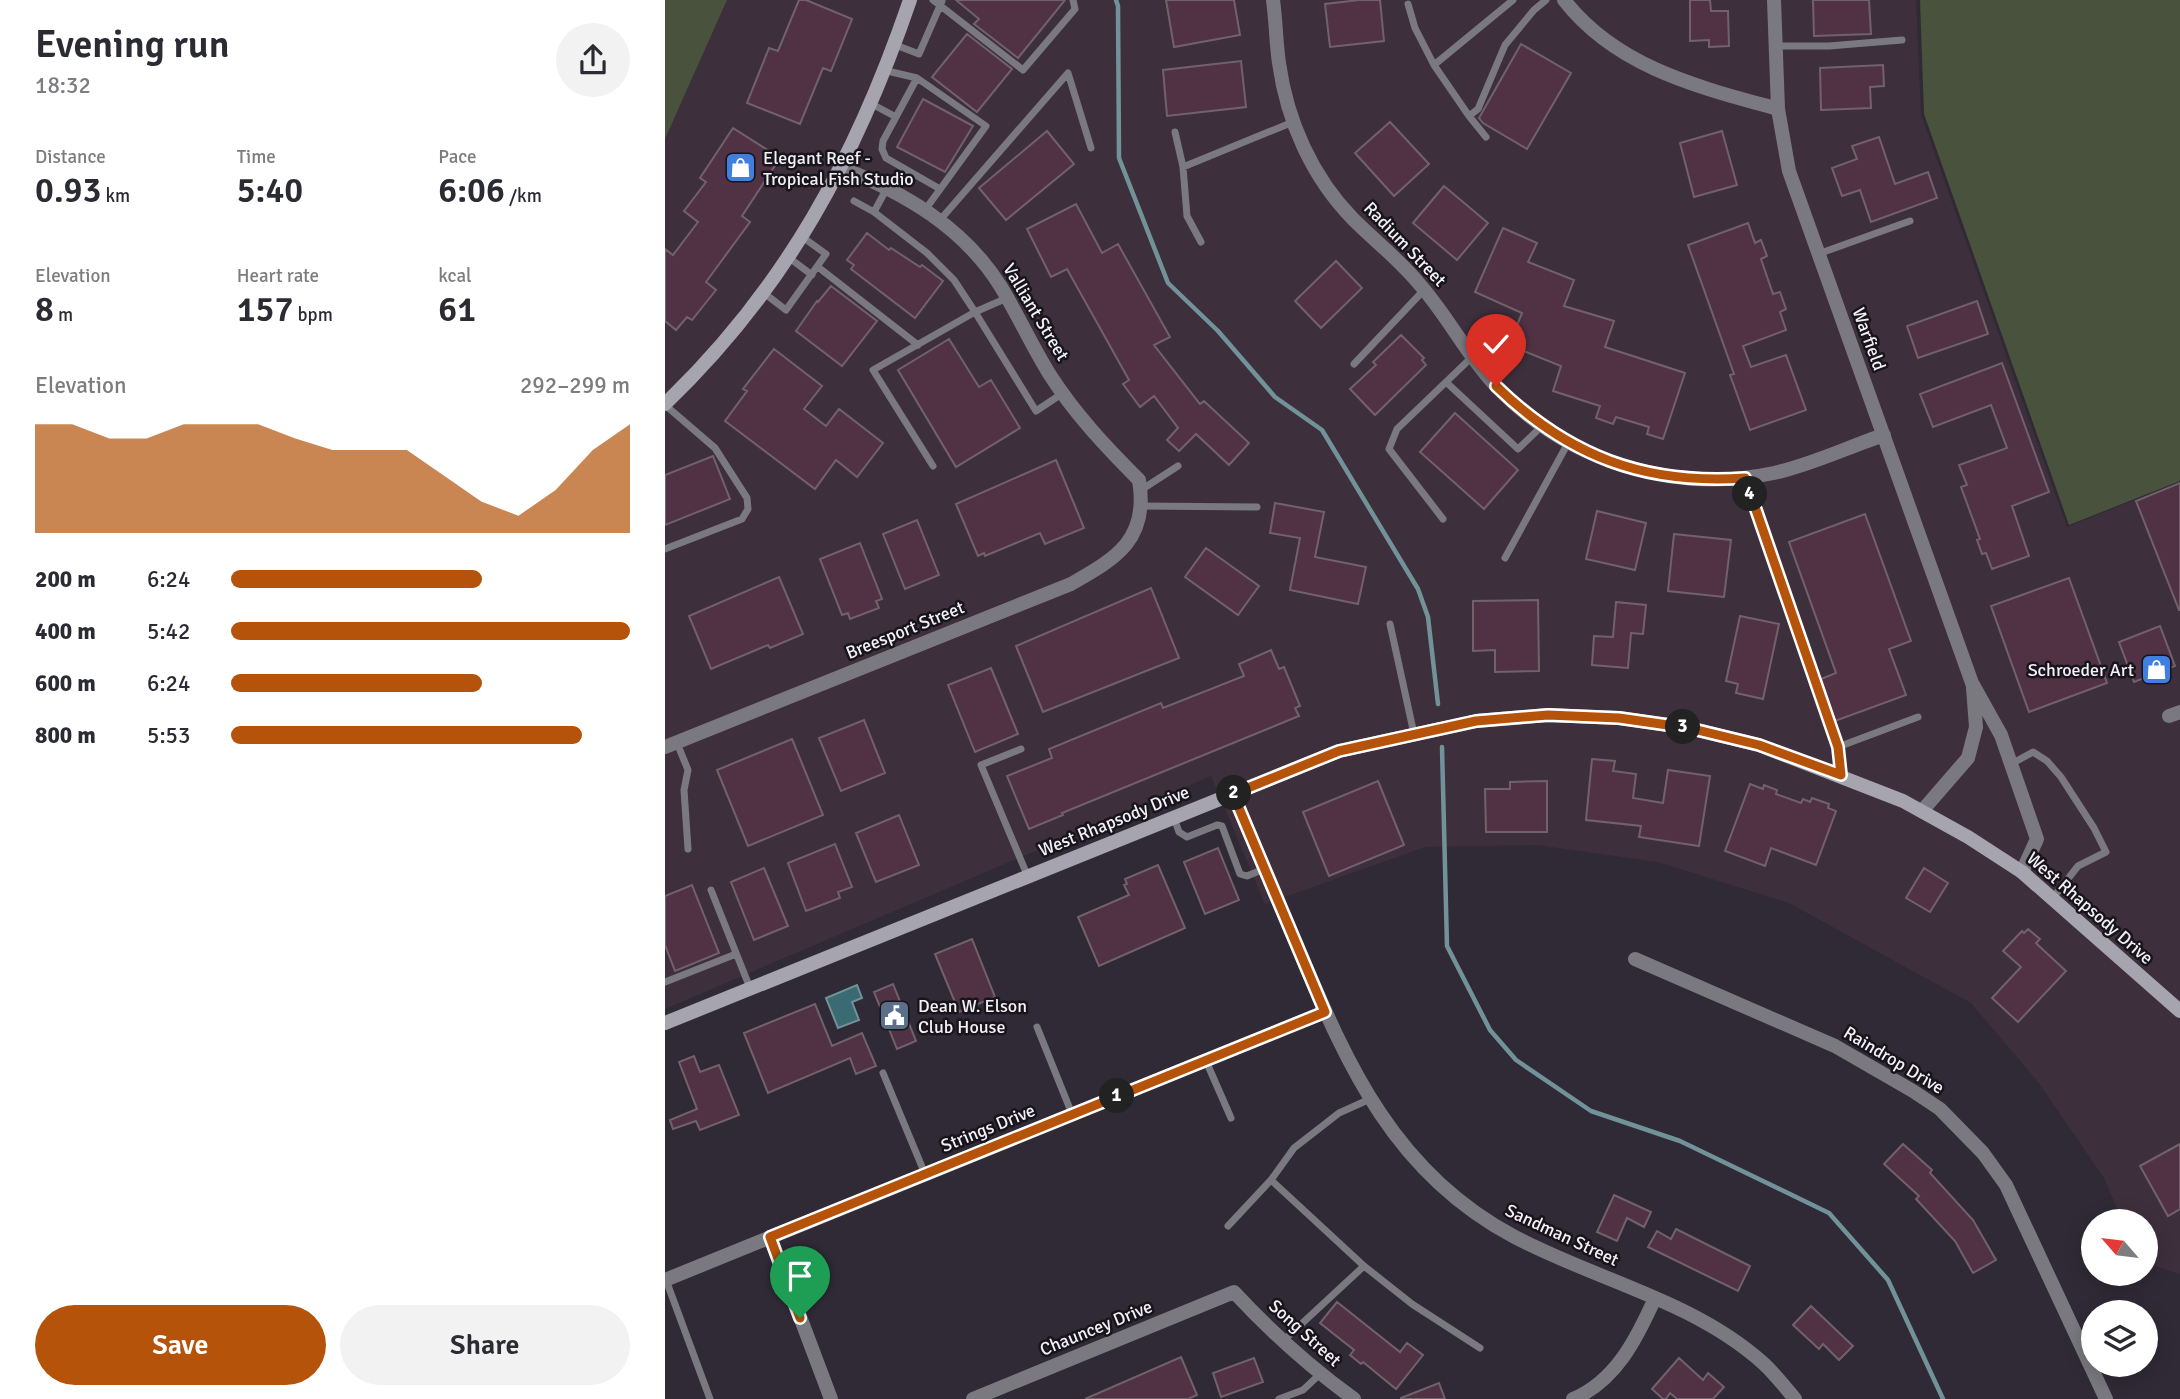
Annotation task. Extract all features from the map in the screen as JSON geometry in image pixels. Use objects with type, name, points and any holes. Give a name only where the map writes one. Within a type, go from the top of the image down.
[{"type":"street","points":[[665,405],[703,367],[764,293],[801,236],[842,168],[910,0]]},
{"type":"street","name":"Radium Street","points":[[1273,0],[1283,90],[1293,122],[1317,172],[1352,218],[1425,290],[1496,386],[1542,426],[1595,456],[1654,474],[1714,480],[1745,478],[1805,464],[1884,435]]},
{"type":"street","points":[[1564,0],[1592,29],[1640,63],[1692,85],[1778,109]]},
{"type":"street","name":"Warfield","points":[[1774,0],[1778,109],[1789,171],[1972,683],[2001,735],[2037,839],[2022,872]]},
{"type":"street","name":"Valliant Street","points":[[842,168],[887,187],[925,210],[963,240],[982,261],[1084,424],[1139,480],[1140,498]]},
{"type":"street","name":"Breesport Street","points":[[671,745],[1071,584],[1107,563],[1125,547],[1140,522],[1140,498]]},
{"type":"street","name":"Warfield","points":[[1922,811],[1968,758],[1976,727],[1972,683]]},
{"type":"street","name":"West Rhapsody Drive","points":[[665,1023],[1339,751],[1476,721],[1548,715],[1619,718],[1689,728],[1759,745],[1841,775],[1922,811],[2022,872],[2180,1011]]},
{"type":"street","name":"Sandman Street","points":[[1233,794],[1346,1058],[1387,1125],[1414,1158],[1445,1188],[1478,1214],[1513,1236],[1655,1298],[1705,1323],[1762,1362],[1795,1399]]},
{"type":"street","name":"Raindrop Drive","points":[[1635,959],[1835,1046],[1913,1091],[1940,1110],[1983,1153],[2006,1185],[2106,1399]]},
{"type":"street","name":"Strings Drive","points":[[666,1280],[1325,1012]]},
{"type":"street","points":[[770,1237],[831,1399]]},
{"type":"street","name":"Song Street","points":[[1234,1292],[1283,1342],[1354,1399]]},
{"type":"street","name":"Chauncey Drive","points":[[972,1399],[1234,1292]]},
{"type":"street","points":[[1573,1399],[1611,1373],[1630,1348],[1655,1298]]},
{"type":"lane","points":[[933,0],[941,2],[1023,70],[1075,9],[1073,0]]},
{"type":"lane","points":[[1434,65],[1513,0]]},
{"type":"lane","points":[[1469,116],[1478,108],[1505,45],[1534,10],[1546,0]]},
{"type":"lane","points":[[893,44],[919,54],[941,2]]},
{"type":"lane","points":[[1408,4],[1415,28],[1434,65],[1486,137]]},
{"type":"lane","points":[[1776,46],[1829,46],[1902,40]]},
{"type":"lane","points":[[883,70],[917,78],[986,126],[925,210]]},
{"type":"lane","points":[[940,220],[1068,73],[1091,148]]},
{"type":"lane","points":[[917,78],[883,141],[882,149],[886,158],[940,189]]},
{"type":"lane","points":[[870,103],[897,117]]},
{"type":"lane","points":[[1183,167],[1293,122]]},
{"type":"lane","points":[[1175,132],[1183,167],[1187,216],[1201,242]]},
{"type":"lane","points":[[874,212],[887,187]]},
{"type":"lane","points":[[854,201],[874,212],[927,253],[954,280],[1036,411],[1063,393]]},
{"type":"lane","points":[[1817,254],[1910,221]]},
{"type":"lane","points":[[764,293],[786,310],[827,254],[801,236]]},
{"type":"lane","points":[[788,257],[812,275]]},
{"type":"lane","points":[[818,267],[918,345]]},
{"type":"lane","points":[[1354,364],[1425,290]]},
{"type":"lane","points":[[933,466],[873,370],[975,312],[1007,298]]},
{"type":"lane","points":[[1443,519],[1388,449],[1397,429],[1472,357]]},
{"type":"lane","points":[[1446,382],[1518,449],[1542,426]]},
{"type":"lane","points":[[665,405],[715,448],[747,498],[748,509],[742,519],[665,549]]},
{"type":"lane","points":[[1505,558],[1568,443]]},
{"type":"lane","points":[[1140,498],[1178,466]]},
{"type":"lane","points":[[1745,478],[1838,747],[1841,775]]},
{"type":"lane","points":[[1140,498],[1257,507]]},
{"type":"lane","points":[[1390,624],[1414,734]]},
{"type":"lane","points":[[1838,747],[1918,717]]},
{"type":"lane","points":[[671,745],[688,770],[684,790],[688,849]]},
{"type":"lane","points":[[1021,749],[981,765],[1028,877]]},
{"type":"lane","points":[[2011,764],[2033,752],[2047,761],[2094,828],[2106,852],[2078,866],[2052,899]]},
{"type":"lane","points":[[1174,817],[1179,831],[1187,837],[1217,825],[1221,826],[1240,874],[1247,876],[1265,869]]},
{"type":"lane","points":[[711,890],[750,989]]},
{"type":"lane","points":[[665,982],[736,954]]},
{"type":"lane","points":[[1037,1027],[1072,1114]]},
{"type":"lane","points":[[1206,1060],[1231,1118]]},
{"type":"lane","points":[[883,1073],[925,1174]]},
{"type":"lane","points":[[1228,1226],[1271,1180],[1294,1148],[1339,1113],[1370,1099]]},
{"type":"lane","points":[[1271,1180],[1364,1266],[1422,1311],[1480,1348]]},
{"type":"lane","points":[[1283,1342],[1364,1266]]},
{"type":"lane","points":[[666,1280],[710,1399]]},
{"type":"lane","points":[[1279,1399],[1303,1390],[1320,1374]]},
{"type":"shaded area","points":[[727,0],[1916,0],[1921,115],[2067,527],[2180,482],[2180,1274],[2158,1267],[2158,1209],[2117,1209],[2104,1178],[2038,1082],[1971,1003],[1789,903],[1658,862],[1537,845],[1425,847],[1265,904],[1211,776],[665,1009],[665,139]]},
{"type":"green space","points":[[665,0],[727,0],[665,139]]},
{"type":"green space","points":[[1920,0],[2180,0],[2180,481],[2069,525],[1924,114]]},
{"type":"water","points":[[857,985],[862,998],[852,1002],[859,1020],[838,1028],[826,998]]},
{"type":"building","points":[[799,0],[806,0],[852,19],[831,71],[823,68],[800,124],[747,103],[769,48],[778,51]]},
{"type":"building","points":[[956,0],[1065,0],[1018,58],[974,24],[979,19]]},
{"type":"building","points":[[1166,0],[1234,0],[1240,35],[1174,47]]},
{"type":"building","points":[[1380,0],[1384,41],[1330,47],[1325,4]]},
{"type":"building","points":[[1690,0],[1710,0],[1711,11],[1728,11],[1729,46],[1709,47],[1709,40],[1690,41]]},
{"type":"building","points":[[1813,0],[1869,0],[1871,34],[1814,36]]},
{"type":"building","points":[[967,34],[1012,69],[977,112],[932,77]]},
{"type":"building","points":[[1521,44],[1571,73],[1527,149],[1479,118]]},
{"type":"building","points":[[1241,61],[1246,107],[1167,116],[1163,70]]},
{"type":"building","points":[[1883,65],[1884,86],[1870,87],[1871,108],[1821,110],[1820,68]]},
{"type":"building","points":[[923,99],[973,126],[945,172],[897,147]]},
{"type":"building","points":[[1390,122],[1429,164],[1394,196],[1355,153]]},
{"type":"building","points":[[733,128],[780,158],[742,216],[750,222],[706,282],[716,290],[692,320],[687,317],[676,330],[665,321],[665,249],[673,255],[698,222],[684,211],[706,182],[700,178]]},
{"type":"building","points":[[1047,131],[1074,164],[1006,220],[979,188]]},
{"type":"building","points":[[1722,131],[1737,185],[1694,197],[1680,143]]},
{"type":"building","points":[[1879,137],[1895,184],[1928,172],[1937,198],[1871,222],[1860,190],[1842,196],[1832,168],[1857,159],[1852,146]]},
{"type":"building","points":[[1444,186],[1488,223],[1457,260],[1413,223]]},
{"type":"building","points":[[1076,204],[1102,253],[1118,244],[1170,337],[1154,345],[1200,404],[1204,401],[1249,443],[1229,465],[1196,434],[1179,451],[1167,440],[1178,428],[1154,396],[1140,407],[1123,384],[1129,380],[1067,269],[1051,277],[1027,229]]},
{"type":"building","points":[[1748,223],[1755,243],[1761,240],[1767,256],[1761,259],[1773,294],[1780,292],[1786,309],[1780,312],[1786,330],[1743,346],[1751,367],[1786,355],[1806,410],[1750,430],[1730,375],[1734,374],[1688,245]]},
{"type":"building","points":[[1503,228],[1537,243],[1528,262],[1574,280],[1564,306],[1614,321],[1605,347],[1685,373],[1663,439],[1647,434],[1649,427],[1616,417],[1613,424],[1596,418],[1600,406],[1553,391],[1561,366],[1509,345],[1522,313],[1475,292]]},
{"type":"building","points":[[867,233],[889,250],[891,248],[920,267],[922,265],[943,281],[915,318],[851,269],[854,265],[847,260]]},
{"type":"building","points":[[1336,261],[1362,288],[1321,328],[1295,301]]},
{"type":"building","points":[[831,286],[877,321],[842,366],[796,331]]},
{"type":"building","points":[[1977,301],[1988,334],[1918,358],[1907,326]]},
{"type":"building","points":[[1401,335],[1424,358],[1422,360],[1426,365],[1375,415],[1350,389],[1376,365],[1373,362]]},
{"type":"building","points":[[949,339],[979,387],[991,380],[1020,428],[956,467],[898,370]]},
{"type":"building","points":[[774,349],[822,386],[804,409],[826,426],[839,409],[883,443],[857,477],[836,460],[815,489],[725,421],[747,391],[743,389]]},
{"type":"building","points":[[2002,363],[2049,492],[2012,506],[2029,556],[1992,569],[1977,540],[1980,539],[1961,487],[1967,485],[1959,465],[2007,448],[1991,405],[1933,427],[1920,394]]},
{"type":"building","points":[[1455,413],[1518,470],[1484,509],[1420,452]]},
{"type":"building","points":[[713,456],[730,499],[665,525],[665,475]]},
{"type":"building","points":[[1056,460],[1084,528],[1045,544],[1040,533],[985,556],[984,553],[978,556],[956,504]]},
{"type":"building","points":[[2180,483],[2180,610],[2179,610],[2136,501]]},
{"type":"building","points":[[1275,503],[1324,512],[1315,557],[1366,567],[1358,604],[1290,590],[1300,538],[1270,533]]},
{"type":"building","points":[[1597,511],[1646,523],[1635,570],[1586,559]]},
{"type":"building","points":[[1865,514],[1911,641],[1889,649],[1906,695],[1835,721],[1821,679],[1836,673],[1789,542]]},
{"type":"building","points":[[917,520],[939,575],[905,589],[883,534]]},
{"type":"building","points":[[1674,534],[1731,540],[1724,597],[1668,591]]},
{"type":"building","points":[[860,543],[882,599],[876,601],[879,608],[850,619],[848,613],[842,615],[820,559]]},
{"type":"building","points":[[1206,548],[1259,586],[1238,615],[1185,577]]},
{"type":"building","points":[[779,577],[803,634],[770,648],[768,645],[711,669],[689,616]]},
{"type":"building","points":[[2069,578],[2107,683],[2029,712],[1991,606]]},
{"type":"building","points":[[1151,588],[1179,658],[1043,712],[1016,646]]},
{"type":"building","points":[[1538,600],[1539,671],[1495,672],[1495,650],[1473,651],[1473,601]]},
{"type":"building","points":[[1616,602],[1646,605],[1643,634],[1631,633],[1628,668],[1592,665],[1594,636],[1613,637]]},
{"type":"building","points":[[1740,616],[1779,624],[1763,699],[1736,693],[1738,684],[1726,681]]},
{"type":"building","points":[[2160,626],[2175,666],[2134,682],[2119,642]]},
{"type":"building","points":[[1271,650],[1279,669],[1284,667],[1300,706],[1295,708],[1299,716],[1029,829],[1007,776],[1052,758],[1049,749],[1161,703],[1163,708],[1244,676],[1239,664]]},
{"type":"building","points":[[991,668],[1018,734],[975,752],[948,685]]},
{"type":"building","points":[[864,720],[885,773],[841,791],[819,738]]},
{"type":"building","points":[[792,739],[823,815],[748,846],[717,770]]},
{"type":"building","points":[[1592,759],[1615,761],[1613,771],[1636,774],[1633,798],[1663,803],[1668,770],[1710,776],[1699,846],[1639,837],[1641,826],[1586,820]]},
{"type":"building","points":[[1378,781],[1404,845],[1329,876],[1303,812]]},
{"type":"building","points":[[1547,781],[1547,832],[1486,832],[1485,789],[1510,789],[1510,782]]},
{"type":"building","points":[[1750,784],[1763,789],[1764,785],[1777,790],[1776,794],[1801,803],[1803,799],[1810,802],[1812,798],[1829,804],[1828,808],[1836,811],[1816,865],[1771,848],[1765,866],[1725,851]]},
{"type":"building","points":[[899,815],[919,865],[876,882],[856,833]]},
{"type":"building","points":[[835,844],[852,887],[838,892],[840,898],[806,911],[788,863]]},
{"type":"building","points":[[1218,848],[1239,900],[1205,914],[1184,862]]},
{"type":"building","points":[[1158,865],[1185,928],[1099,966],[1078,917],[1129,895],[1124,885],[1127,884],[1125,879]]},
{"type":"building","points":[[764,868],[788,926],[754,940],[731,882]]},
{"type":"building","points":[[1924,868],[1948,883],[1930,912],[1906,898]]},
{"type":"building","points":[[692,885],[719,953],[675,971],[665,945],[665,896]]},
{"type":"building","points":[[2028,929],[2040,939],[2036,943],[2066,971],[2018,1022],[1992,998],[2021,967],[2003,951],[2022,931],[2024,933]]},
{"type":"building","points":[[972,939],[995,997],[959,1012],[935,954]]},
{"type":"building","name":"Dean W. Elson Club House","points":[[893,984],[916,1041],[897,1049],[874,992]]},
{"type":"building","points":[[815,1004],[832,1046],[862,1033],[876,1066],[856,1074],[850,1058],[768,1093],[744,1033]]},
{"type":"building","points":[[694,1056],[700,1072],[719,1065],[739,1115],[700,1130],[696,1121],[673,1129],[670,1120],[697,1109],[679,1062]]},
{"type":"building","points":[[1903,1144],[1932,1170],[1930,1173],[1973,1220],[1996,1260],[1973,1273],[1955,1241],[1916,1199],[1919,1196],[1884,1164]]},
{"type":"building","points":[[2180,1144],[2180,1209],[2168,1216],[2140,1166]]},
{"type":"building","points":[[1614,1195],[1651,1212],[1644,1227],[1627,1218],[1617,1241],[1597,1232]]},
{"type":"building","points":[[1676,1229],[1750,1266],[1738,1291],[1648,1247],[1657,1231],[1671,1239]]},
{"type":"building","points":[[1337,1302],[1400,1352],[1407,1343],[1423,1355],[1396,1389],[1350,1355],[1354,1350],[1320,1323]]},
{"type":"building","points":[[1811,1306],[1853,1346],[1839,1360],[1823,1344],[1819,1349],[1793,1325]]},
{"type":"building","points":[[1181,1357],[1197,1395],[1188,1399],[1085,1399]]},
{"type":"building","points":[[1254,1358],[1263,1382],[1221,1397],[1213,1373]]},
{"type":"building","points":[[1679,1358],[1703,1380],[1708,1373],[1724,1387],[1713,1399],[1677,1399],[1670,1393],[1663,1399],[1652,1389]]},
{"type":"building","points":[[1439,1383],[1445,1399],[1401,1399],[1401,1398]]},
{"type":"waterway","points":[[1116,0],[1119,158],[1168,283],[1218,331],[1275,397],[1322,430],[1418,589],[1428,617],[1438,704]]},
{"type":"waterway","points":[[1442,747],[1447,946],[1490,1030],[1516,1060],[1591,1111],[1680,1141],[1829,1213],[1888,1280],[1943,1399]]},
{"type":"place","name":"Elegant Reef - Tropical Fish Studio","points":[[740,168]]},
{"type":"place","name":"Schroeder Art","points":[[2157,670]]},
{"type":"place","name":"Dean W. Elson Club House","points":[[895,1016]]},
{"type":"route","points":[[800,1318],[770,1237],[1325,1012],[1233,794],[1339,751],[1476,721],[1548,715],[1619,718],[1689,728],[1759,745],[1841,775],[1838,747],[1745,478],[1684,478],[1624,467],[1568,443],[1518,408],[1496,386]]}]
